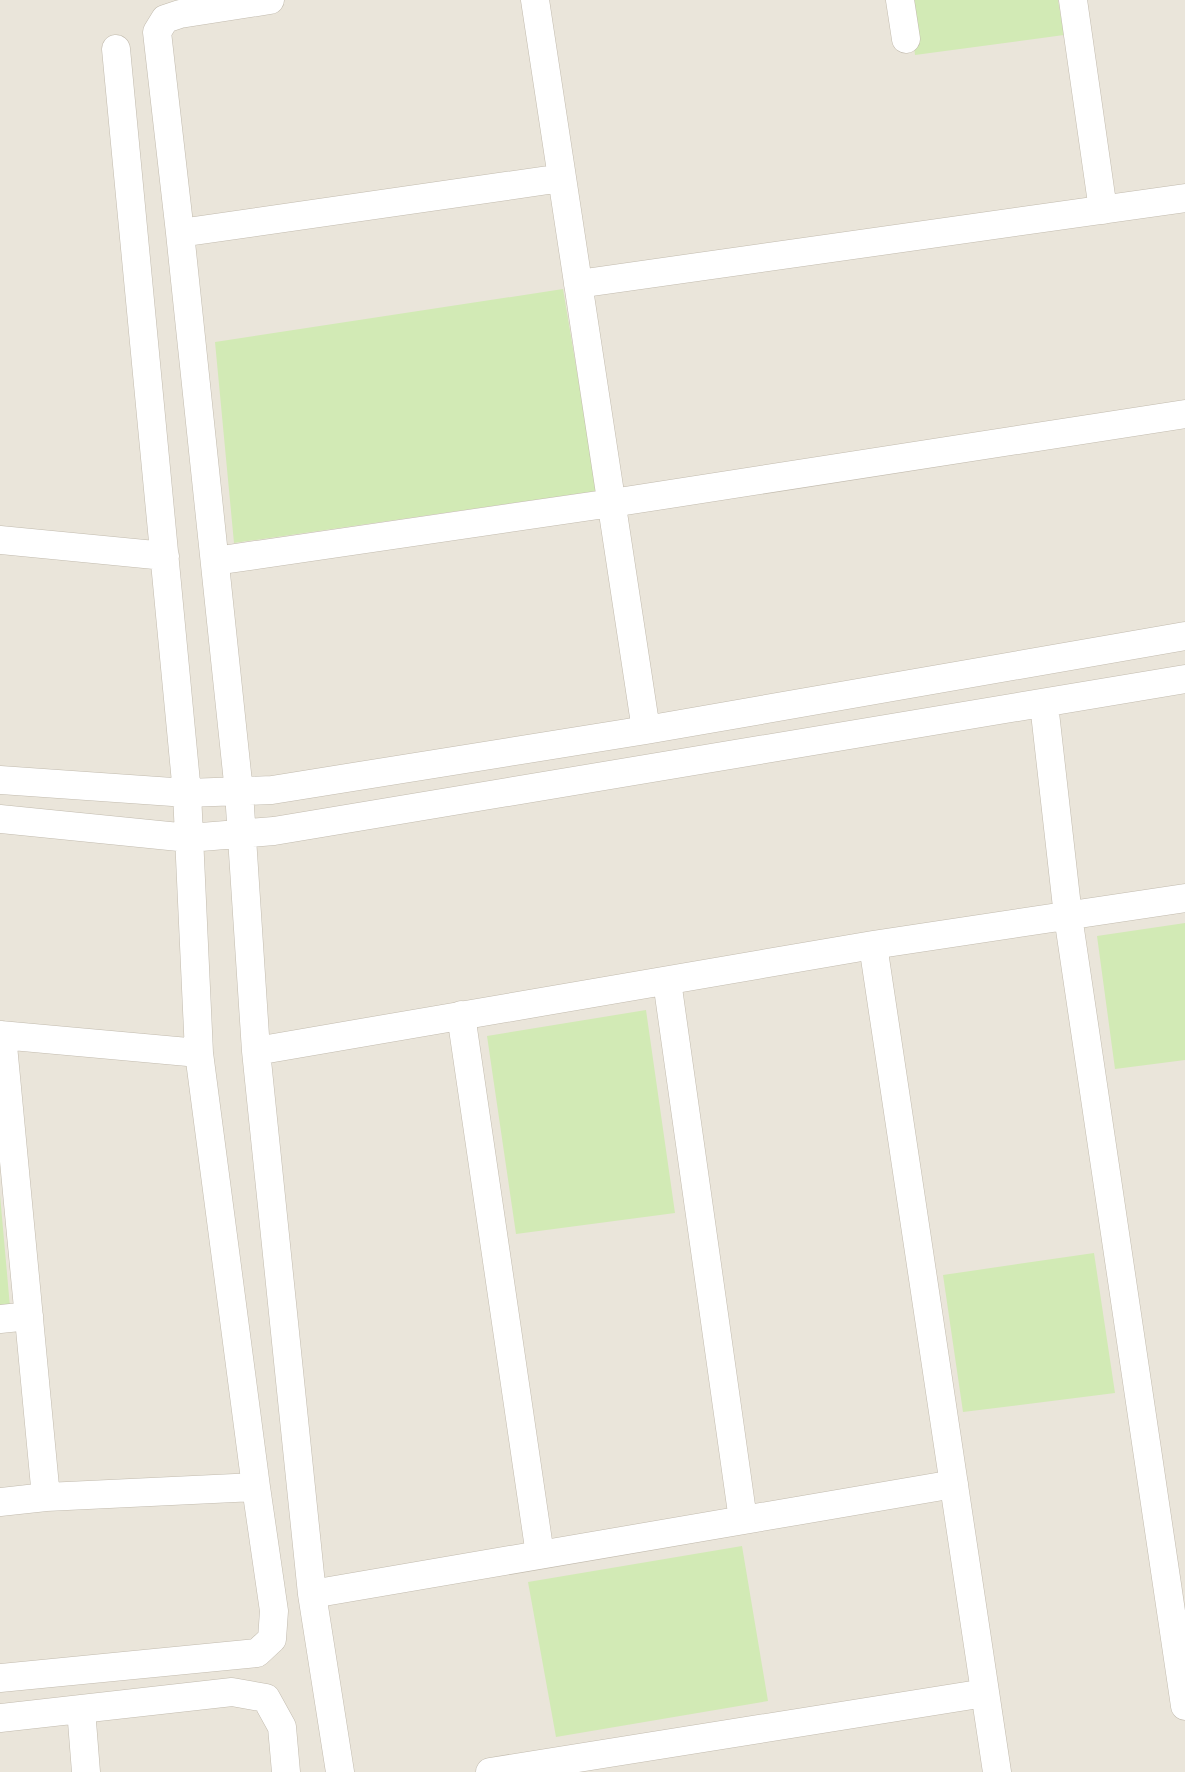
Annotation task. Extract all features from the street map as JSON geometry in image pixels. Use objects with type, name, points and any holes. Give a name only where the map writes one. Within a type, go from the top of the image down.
[{"type":"street","points":[[270,0],[180,14],[165,20],[157,32],[240,792],[241,834],[256,1050],[312,1594],[340,1772]]},
{"type":"street","points":[[535,0],[646,730]]},
{"type":"street","points":[[900,0],[906,39]]},
{"type":"street","points":[[1073,0],[1103,210]]},
{"type":"street","points":[[0,1678],[257,1654],[272,1639],[274,1611],[199,1053],[187,793],[116,49]]},
{"type":"street","points":[[180,233],[562,178]]},
{"type":"street","points":[[578,284],[1185,198]]},
{"type":"street","points":[[215,561],[612,503],[1185,414]]},
{"type":"street","points":[[0,540],[165,556]]},
{"type":"street","points":[[0,780],[187,793],[282,789],[646,730],[1185,636]]},
{"type":"street","points":[[0,819],[189,838],[294,828],[1185,680]]},
{"type":"street","points":[[1044,704],[1068,916],[1185,1706]]},
{"type":"street","points":[[256,1050],[873,945],[1185,898]]},
{"type":"street","points":[[873,945],[997,1772]]},
{"type":"street","points":[[667,980],[743,1520]]},
{"type":"street","points":[[461,1015],[540,1555]]},
{"type":"street","points":[[46,1498],[1,1035],[199,1053]]},
{"type":"street","points":[[0,1319],[29,1316]]},
{"type":"street","points":[[312,1594],[954,1484]]},
{"type":"street","points":[[0,1502],[256,1487]]},
{"type":"street","points":[[0,1718],[232,1692],[266,1698],[282,1727],[286,1772]]},
{"type":"street","points":[[490,1772],[985,1693]]},
{"type":"street","points":[[81,1709],[86,1772]]},
{"type":"shaded area","points":[[0,0],[1185,0],[1185,1772],[0,1772]]},
{"type":"green space","points":[[909,0],[1058,0],[1064,35],[915,55]]},
{"type":"green space","points":[[563,289],[597,491],[234,543],[215,342]]},
{"type":"green space","points":[[1185,923],[1185,1060],[1115,1069],[1097,936]]},
{"type":"green space","points":[[646,1010],[675,1213],[516,1234],[487,1036]]},
{"type":"green space","points":[[0,1195],[10,1307],[0,1308]]},
{"type":"green space","points":[[1094,1253],[1115,1393],[963,1412],[943,1275]]},
{"type":"green space","points":[[742,1546],[768,1701],[556,1737],[528,1582]]}]
